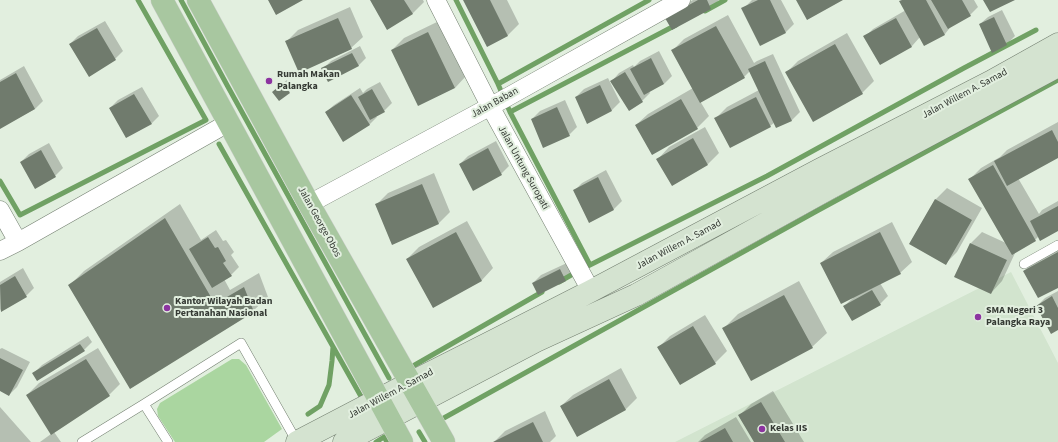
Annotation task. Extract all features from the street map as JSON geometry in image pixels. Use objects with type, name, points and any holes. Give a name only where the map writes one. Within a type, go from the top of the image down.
[{"type":"main road","points":[[162,0],[402,442]]},
{"type":"main road","name":"Jalan George Obos","points":[[198,0],[309,204],[444,442]]},
{"type":"main road","name":"Jalan Willem A. Samad","points":[[344,442],[384,409],[410,383],[591,291],[819,170],[990,82],[1058,44]]},
{"type":"main road","name":"Jalan Willem A. Samad","points":[[297,442],[384,409],[421,401],[536,342],[636,295],[1058,66]]},
{"type":"street","name":"Jalan Untung Suropati","points":[[436,0],[490,106],[591,291]]},
{"type":"street","name":"Jalan Baban","points":[[309,204],[681,0]]},
{"type":"street","points":[[0,251],[228,123]]},
{"type":"street","points":[[0,210],[18,242]]},
{"type":"lane","points":[[1024,264],[1058,245]]},
{"type":"lane","points":[[82,442],[241,343],[297,442]]},
{"type":"lane","points":[[144,404],[168,442]]},
{"type":"shaded area","name":"SMA Negeri 3 Palangka Raya","points":[[1011,272],[1058,363],[1058,442],[675,442]]},
{"type":"green space","points":[[232,359],[239,359],[246,365],[282,429],[264,442],[175,442],[158,416],[157,409],[160,403]]},
{"type":"building","points":[[268,0],[303,0],[276,15]]},
{"type":"building","points":[[370,0],[404,0],[413,14],[387,30]]},
{"type":"building","points":[[463,0],[490,0],[508,36],[487,47]]},
{"type":"building","points":[[698,0],[707,0],[711,9],[672,30],[665,18]]},
{"type":"building","points":[[758,0],[770,0],[786,33],[760,46],[741,8]]},
{"type":"building","points":[[796,0],[843,0],[807,20]]},
{"type":"building","points":[[926,0],[945,35],[924,46],[899,1]]},
{"type":"building","points":[[931,0],[962,0],[971,16],[948,29]]},
{"type":"building","points":[[983,0],[1015,0],[990,12]]},
{"type":"building","points":[[994,17],[1007,45],[992,53],[979,24]]},
{"type":"building","points":[[338,18],[352,49],[299,73],[285,41]]},
{"type":"building","points":[[896,18],[912,47],[880,65],[863,36]]},
{"type":"building","points":[[716,26],[745,78],[700,103],[671,50]]},
{"type":"building","points":[[97,28],[116,60],[89,77],[69,44]]},
{"type":"building","points":[[428,32],[455,88],[418,106],[391,50]]},
{"type":"building","points":[[835,44],[863,94],[813,122],[785,72]]},
{"type":"building","points":[[352,53],[359,66],[328,82],[321,68]]},
{"type":"building","points":[[651,58],[664,84],[644,95],[630,69]]},
{"type":"building","points":[[765,61],[792,121],[776,128],[748,69]]},
{"type":"building","points":[[625,72],[643,102],[629,111],[610,81]]},
{"type":"building","points":[[16,73],[35,109],[0,129],[0,82]]},
{"type":"building","points":[[283,83],[290,93],[279,101],[272,92]]},
{"type":"building","points":[[600,85],[612,111],[587,124],[575,97]]},
{"type":"building","points":[[372,89],[385,112],[370,120],[358,97]]},
{"type":"building","points":[[134,94],[152,124],[126,138],[109,108]]},
{"type":"building","points":[[351,95],[370,125],[343,142],[325,112]]},
{"type":"building","points":[[756,97],[771,127],[730,148],[714,118]]},
{"type":"building","points":[[681,99],[698,129],[652,155],[635,125]]},
{"type":"building","points":[[557,107],[570,136],[543,148],[531,119]]},
{"type":"building","points":[[1052,130],[1058,142],[1058,158],[1007,186],[994,161]]},
{"type":"building","points":[[693,138],[708,165],[672,186],[656,159]]},
{"type":"building","points":[[488,148],[502,175],[473,191],[459,164]]},
{"type":"building","points":[[41,150],[56,177],[35,189],[20,162]]},
{"type":"building","points":[[993,165],[1036,241],[1012,255],[968,179]]},
{"type":"building","points":[[598,177],[614,210],[589,223],[573,190]]},
{"type":"building","points":[[422,184],[439,224],[392,245],[375,204]]},
{"type":"building","points":[[935,199],[972,220],[946,265],[909,244]]},
{"type":"building","points":[[1058,206],[1058,231],[1040,241],[1030,221]]},
{"type":"building","name":"Kantor Wilayah Badan Pertanahan Nasional","points":[[165,218],[215,304],[244,287],[254,312],[130,389],[68,285]]},
{"type":"building","points":[[456,232],[482,281],[433,308],[406,259]]},
{"type":"building","points":[[880,232],[901,274],[841,304],[820,263]]},
{"type":"building","points":[[208,237],[215,248],[218,247],[226,261],[223,263],[232,276],[212,288],[189,249]]},
{"type":"building","points":[[970,243],[1007,260],[991,294],[954,277]]},
{"type":"building","points":[[1058,252],[1058,288],[1038,298],[1023,271]]},
{"type":"building","points":[[560,269],[566,281],[538,295],[532,283]]},
{"type":"building","points":[[15,276],[27,297],[1,312],[0,285]]},
{"type":"building","points":[[872,290],[881,305],[852,321],[843,306]]},
{"type":"building","points":[[784,295],[813,348],[751,381],[722,328]]},
{"type":"building","points":[[1052,296],[1058,308],[1058,330],[1051,334],[1036,306]]},
{"type":"building","points":[[693,326],[716,364],[680,385],[657,347]]},
{"type":"building","points":[[80,344],[85,351],[37,381],[32,373]]},
{"type":"building","points":[[0,358],[23,370],[9,396],[0,391]]},
{"type":"building","points":[[86,359],[110,396],[51,435],[26,395]]},
{"type":"building","points":[[609,379],[626,410],[577,437],[560,406]]},
{"type":"building","name":"Kelas IIS","points":[[761,402],[785,442],[754,442],[738,415]]},
{"type":"building","points":[[533,422],[543,442],[493,442]]},
{"type":"building","points":[[725,428],[733,442],[700,442]]},
{"type":"waterway","points":[[0,181],[20,215],[206,120],[138,0]]},
{"type":"waterway","points":[[181,0],[389,378]]},
{"type":"waterway","points":[[456,0],[498,84],[649,0]]},
{"type":"waterway","points":[[705,11],[725,0]]},
{"type":"waterway","points":[[590,265],[510,112],[676,25]]},
{"type":"waterway","points":[[559,282],[767,176],[1036,30]]},
{"type":"waterway","points":[[442,419],[815,212],[1058,80]]},
{"type":"waterway","points":[[498,84],[510,112]]},
{"type":"waterway","points":[[219,144],[363,400]]},
{"type":"waterway","points":[[413,366],[542,292]]},
{"type":"waterway","points":[[308,414],[320,406],[329,385],[333,347]]},
{"type":"waterway","points":[[419,432],[425,442]]},
{"type":"waterway","points":[[376,442],[384,437],[387,442]]},
{"type":"place","name":"Rumah Makan Palangka","points":[[269,81]]},
{"type":"place","name":"Kantor Wilayah Badan Pertanahan Nasional","points":[[167,308]]},
{"type":"place","name":"SMA Negeri 3 Palangka Raya","points":[[978,317]]},
{"type":"place","name":"Kelas IIS","points":[[762,429]]}]
